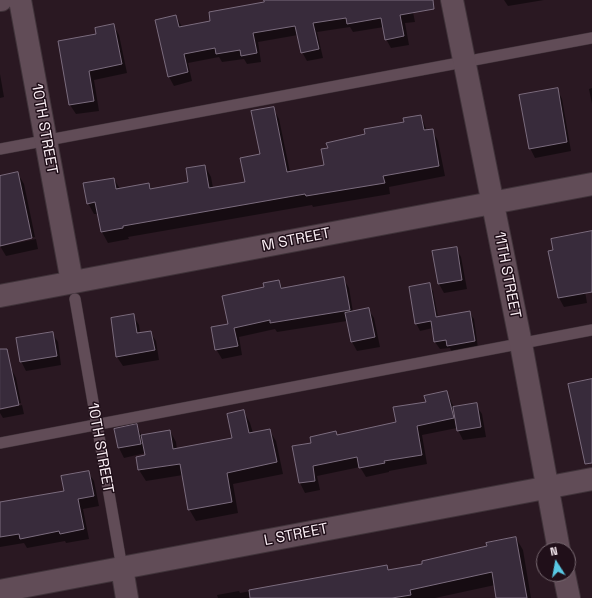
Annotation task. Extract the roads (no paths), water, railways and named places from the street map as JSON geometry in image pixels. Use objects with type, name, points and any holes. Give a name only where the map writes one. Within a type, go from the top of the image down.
[{"type":"street","name":"10TH STREET","points":[[20,0],[73,290]]},
{"type":"street","name":"11TH STREET","points":[[452,0],[521,344],[546,487],[557,542]]},
{"type":"street","name":"M STREET","points":[[0,296],[73,290],[592,184]]},
{"type":"street","name":"L STREET","points":[[0,591],[592,479]]},
{"type":"street","name":"10TH STREET","points":[[122,568],[127,598]]},
{"type":"street","points":[[566,582],[569,598]]},
{"type":"lane","points":[[0,149],[592,38]]},
{"type":"lane","name":"10TH STREET","points":[[73,290],[122,568]]},
{"type":"lane","points":[[0,443],[592,330]]}]
